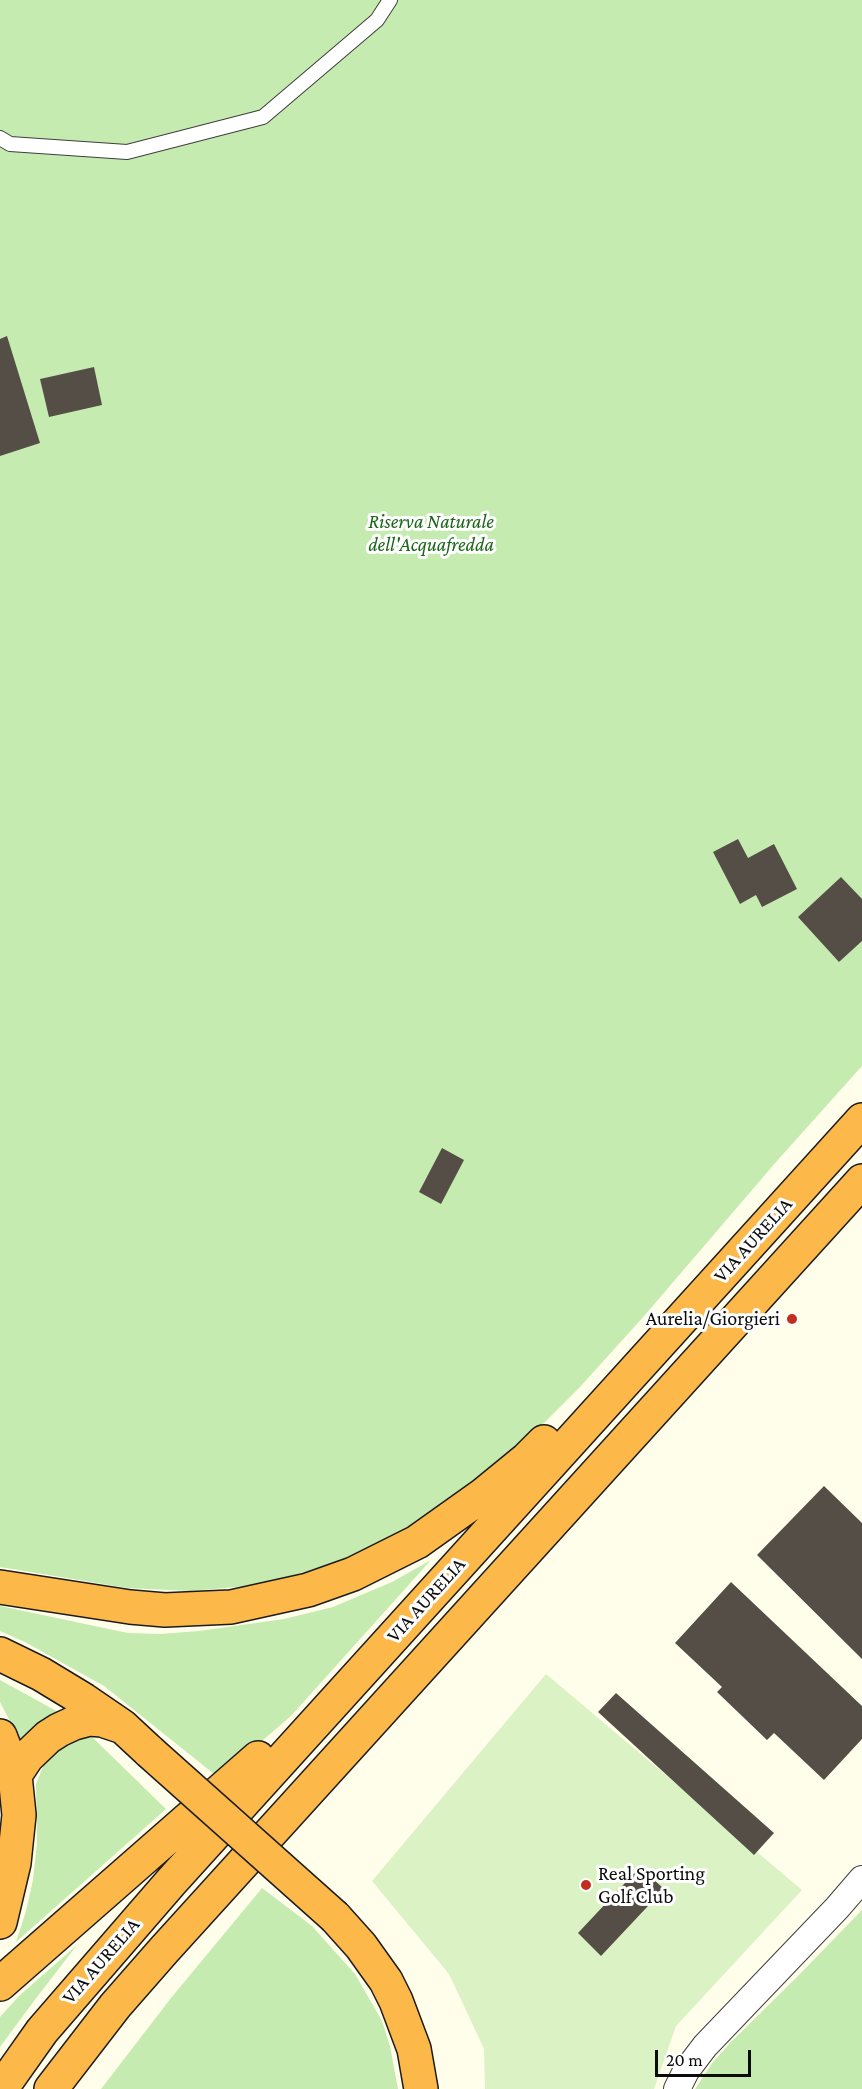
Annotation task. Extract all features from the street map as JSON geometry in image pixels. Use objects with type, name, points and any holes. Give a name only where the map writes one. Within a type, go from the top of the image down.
[{"type":"highway","name":"VIA AURELIA","points":[[1,2089],[42,2031],[104,1958],[862,1120]]},
{"type":"highway","name":"VIA AURELIA","points":[[51,2089],[115,2006],[179,1933],[862,1181]]},
{"type":"highway","points":[[650,1413],[789,1291],[862,1213]]},
{"type":"highway","points":[[0,1587],[130,1608],[231,1607],[308,1590],[374,1564],[437,1529],[527,1459],[634,1353],[740,1254]]},
{"type":"highway","points":[[0,1654],[41,1674],[122,1726],[334,1917],[361,1946],[386,1980],[414,2049],[421,2089]]},
{"type":"highway","points":[[0,1984],[257,1759],[348,1686]]},
{"type":"highway","points":[[15,1775],[27,1757],[48,1737],[74,1723],[89,1719],[122,1726]]},
{"type":"highway","points":[[0,1736],[15,1775],[19,1815],[18,1844],[0,1922]]},
{"type":"highway","points":[[61,2089],[76,2054]]},
{"type":"street","points":[[677,2089],[686,2071],[705,2046],[862,1879]]},
{"type":"lane","points":[[0,138],[10,144],[127,152],[263,117],[377,20],[390,0]]},
{"type":"green space","name":"Riserva Naturale dell'Acquafredda","points":[[0,0],[862,0],[862,1066],[580,1387],[501,1463],[389,1541],[339,1562],[259,1585],[191,1591],[127,1588],[0,1567]]},
{"type":"green space","points":[[431,1560],[291,1716],[219,1778],[104,1686],[25,1642],[0,1631],[0,1606],[128,1633],[160,1634],[199,1631],[284,1619],[333,1607],[392,1582]]},
{"type":"green space","name":"Real Sporting Golf Club","points":[[546,1674],[802,1890],[676,2026],[654,2089],[485,2089],[484,2049],[449,1974],[372,1881]]},
{"type":"green space","points":[[0,1680],[60,1713],[36,1726],[20,1741],[0,1702]]},
{"type":"green space","points":[[91,1736],[166,1809],[16,1942],[33,1880],[37,1842],[36,1784],[49,1755],[61,1746],[82,1737]]},
{"type":"green space","points":[[262,1888],[312,1926],[355,1974],[382,2021],[390,2046],[398,2089],[101,2089],[171,1998]]},
{"type":"green space","points":[[862,1910],[862,2089],[695,2089],[713,2062],[731,2042]]},
{"type":"green space","points":[[77,1945],[0,2047],[0,2017],[19,1996]]},
{"type":"building","points":[[7,336],[40,443],[0,456],[0,339]]},
{"type":"building","points":[[94,367],[102,405],[49,417],[40,379]]},
{"type":"building","points":[[738,839],[748,858],[774,844],[797,889],[762,907],[756,895],[740,904],[713,852]]},
{"type":"building","points":[[841,877],[862,899],[862,941],[839,962],[798,917]]},
{"type":"building","points":[[442,1148],[464,1160],[441,1204],[419,1192]]},
{"type":"building","points":[[824,1486],[862,1523],[862,1659],[757,1555]]},
{"type":"building","points":[[731,1582],[862,1706],[862,1739],[824,1780],[774,1733],[767,1740],[717,1692],[722,1687],[675,1643]]},
{"type":"building","points":[[616,1693],[774,1833],[754,1855],[598,1712]]},
{"type":"building","points":[[640,1867],[664,1889],[601,1956],[578,1933]]},
{"type":"place","name":"Aurelia/Giorgieri","points":[[792,1319]]},
{"type":"place","name":"Real Sporting Golf Club","points":[[586,1885]]}]
